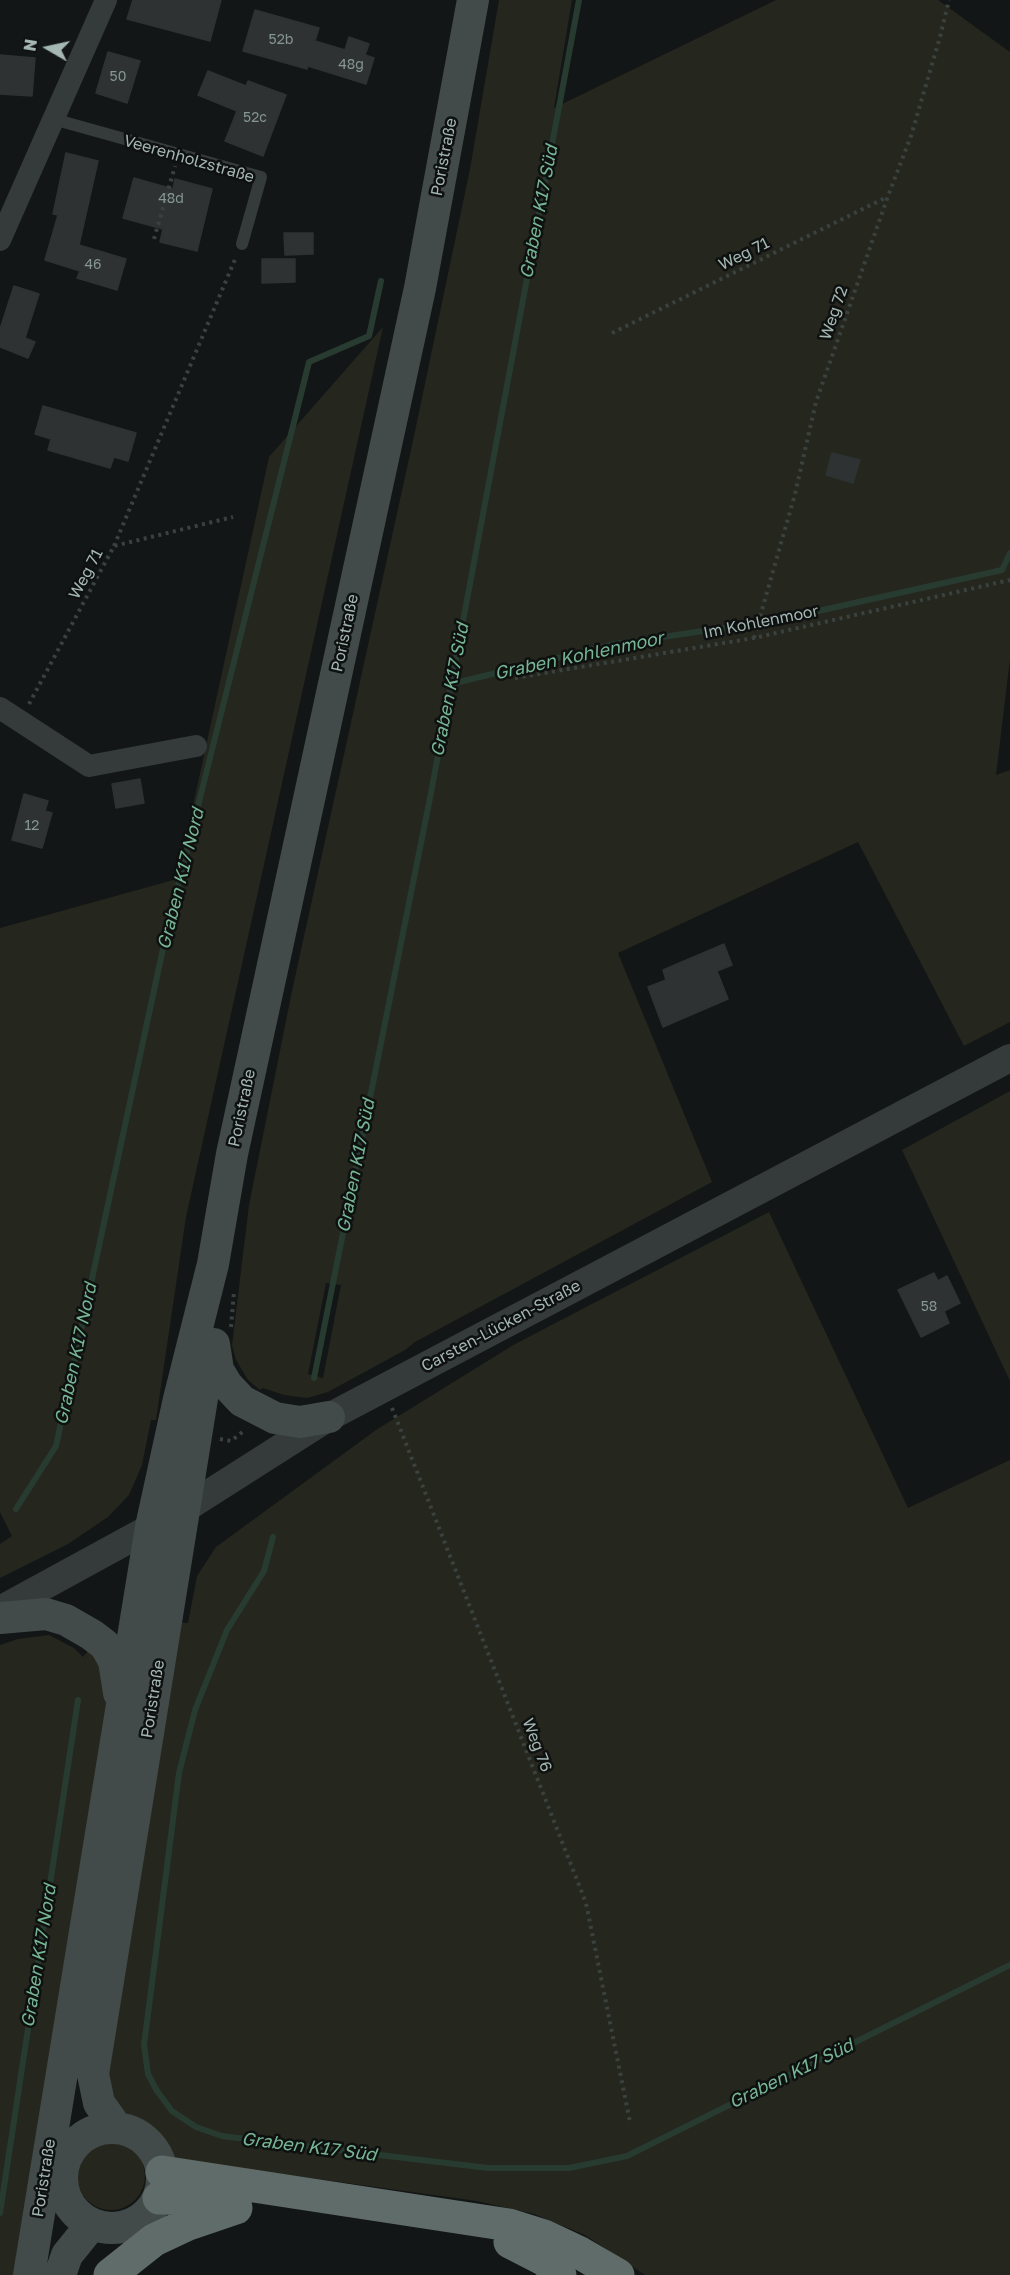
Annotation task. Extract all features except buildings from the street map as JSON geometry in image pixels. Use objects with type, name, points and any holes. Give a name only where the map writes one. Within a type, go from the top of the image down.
[{"type":"highway","points":[[160,2185],[468,2230],[512,2242],[545,2260],[560,2275]]},
{"type":"highway","points":[[160,2185],[509,2225],[544,2236],[618,2275]]},
{"type":"highway","points":[[110,2275],[154,2240],[186,2225],[264,2200]]},
{"type":"main road","name":"Poristraße","points":[[28,2275],[151,1527],[179,1399],[213,1264],[232,1154],[420,288],[473,0]]},
{"type":"main road","name":"Poristraße","points":[[116,2127],[99,2103],[93,2074],[212,1335],[213,1264]]},
{"type":"main road","points":[[212,1335],[218,1370],[227,1385],[242,1401],[275,1418],[300,1422],[329,1418]]},
{"type":"main road","points":[[0,1618],[46,1614],[66,1620],[92,1635],[105,1645],[114,1660],[121,1711]]},
{"type":"main road","name":"Poristraße","points":[[38,2275],[45,2254],[81,2216],[63,2188],[62,2168],[67,2155],[75,2143],[85,2135],[76,2081],[70,2011]]},
{"type":"main road","points":[[60,2275],[81,2216],[107,2229],[123,2228],[150,2212],[160,2185],[159,2158],[147,2141],[129,2130],[116,2127],[100,2128],[85,2135]]},
{"type":"street","points":[[0,240],[106,0]]},
{"type":"street","points":[[0,708],[89,766],[196,746]]},
{"type":"street","name":"Carsten-Lücken-Straße","points":[[0,1610],[183,1510],[329,1418],[1010,1058]]},
{"type":"lane","name":"Veerenholzstraße","points":[[53,119],[261,177],[242,244]]},
{"type":"path","name":"Weg 72","points":[[754,638],[795,494],[816,402],[911,136],[949,0]]},
{"type":"path","points":[[154,239],[178,154]]},
{"type":"path","name":"Weg 71","points":[[612,333],[888,196]]},
{"type":"path","points":[[114,546],[242,244]]},
{"type":"path","name":"Weg 71","points":[[20,721],[114,546],[233,517]]},
{"type":"path","name":"Im Kohlenmoor","points":[[515,678],[754,638],[1010,580]]},
{"type":"path","name":"Weg 76","points":[[385,1388],[586,1903],[630,2122]]},
{"type":"shaded area","points":[[499,0],[572,0],[554,108],[776,0],[938,0],[1010,52],[1010,659],[996,775],[1010,770],[1010,1022],[964,1046],[858,842],[618,953],[712,1182],[415,1342],[405,1350],[328,1392],[307,1398],[284,1395],[263,1388],[260,1390],[248,1380],[236,1360],[232,1345],[249,1205],[292,991],[470,169]],"holes":[[[326,1283],[341,1285],[323,1378],[308,1374]]]},
{"type":"shaded area","points":[[383,327],[186,1217],[156,1420],[151,1420],[142,1465],[129,1495],[108,1517],[68,1544],[0,1578],[0,1544],[12,1536],[0,1512],[0,928],[177,879],[269,457]]},
{"type":"shaded area","points":[[1010,1091],[1010,1381],[902,1150]]},
{"type":"shaded area","points":[[769,1212],[908,1508],[1010,1460],[1010,2275],[645,2275],[585,2235],[534,2214],[477,2201],[173,2159],[156,2129],[120,2110],[105,2076],[175,1622],[188,1623],[197,1576],[216,1547],[376,1430],[515,1344]]},
{"type":"shaded area","points":[[49,1635],[74,1648],[83,1657],[92,1646],[114,1708],[22,2275],[0,2275],[0,1645],[18,1639]]},
{"type":"shaded area","points":[[111,2142],[124,2145],[135,2152],[142,2163],[145,2176],[142,2189],[135,2200],[124,2207],[111,2210],[98,2207],[87,2200],[80,2189],[77,2176],[80,2163],[87,2152],[98,2145]]},
{"type":"waterway","name":"Graben K17 Süd","points":[[314,1378],[430,798],[579,0]]},
{"type":"waterway","name":"Graben K17 Nord","points":[[16,1509],[56,1446],[167,930],[309,362],[369,336],[381,281]]},
{"type":"waterway","name":"Graben Kohlenmoor","points":[[769,622],[1002,570],[1010,553]]},
{"type":"waterway","name":"Graben Kohlenmoor","points":[[451,684],[615,644],[744,625]]},
{"type":"waterway","name":"Graben K17 Süd","points":[[273,1537],[264,1571],[227,1630],[195,1710],[179,1773],[144,2045],[148,2074],[157,2091],[172,2111],[196,2127],[222,2136],[488,2168],[569,2168],[627,2156],[1010,1965]]},
{"type":"waterway","name":"Graben K17 Nord","points":[[0,2213],[78,1700]]}]
